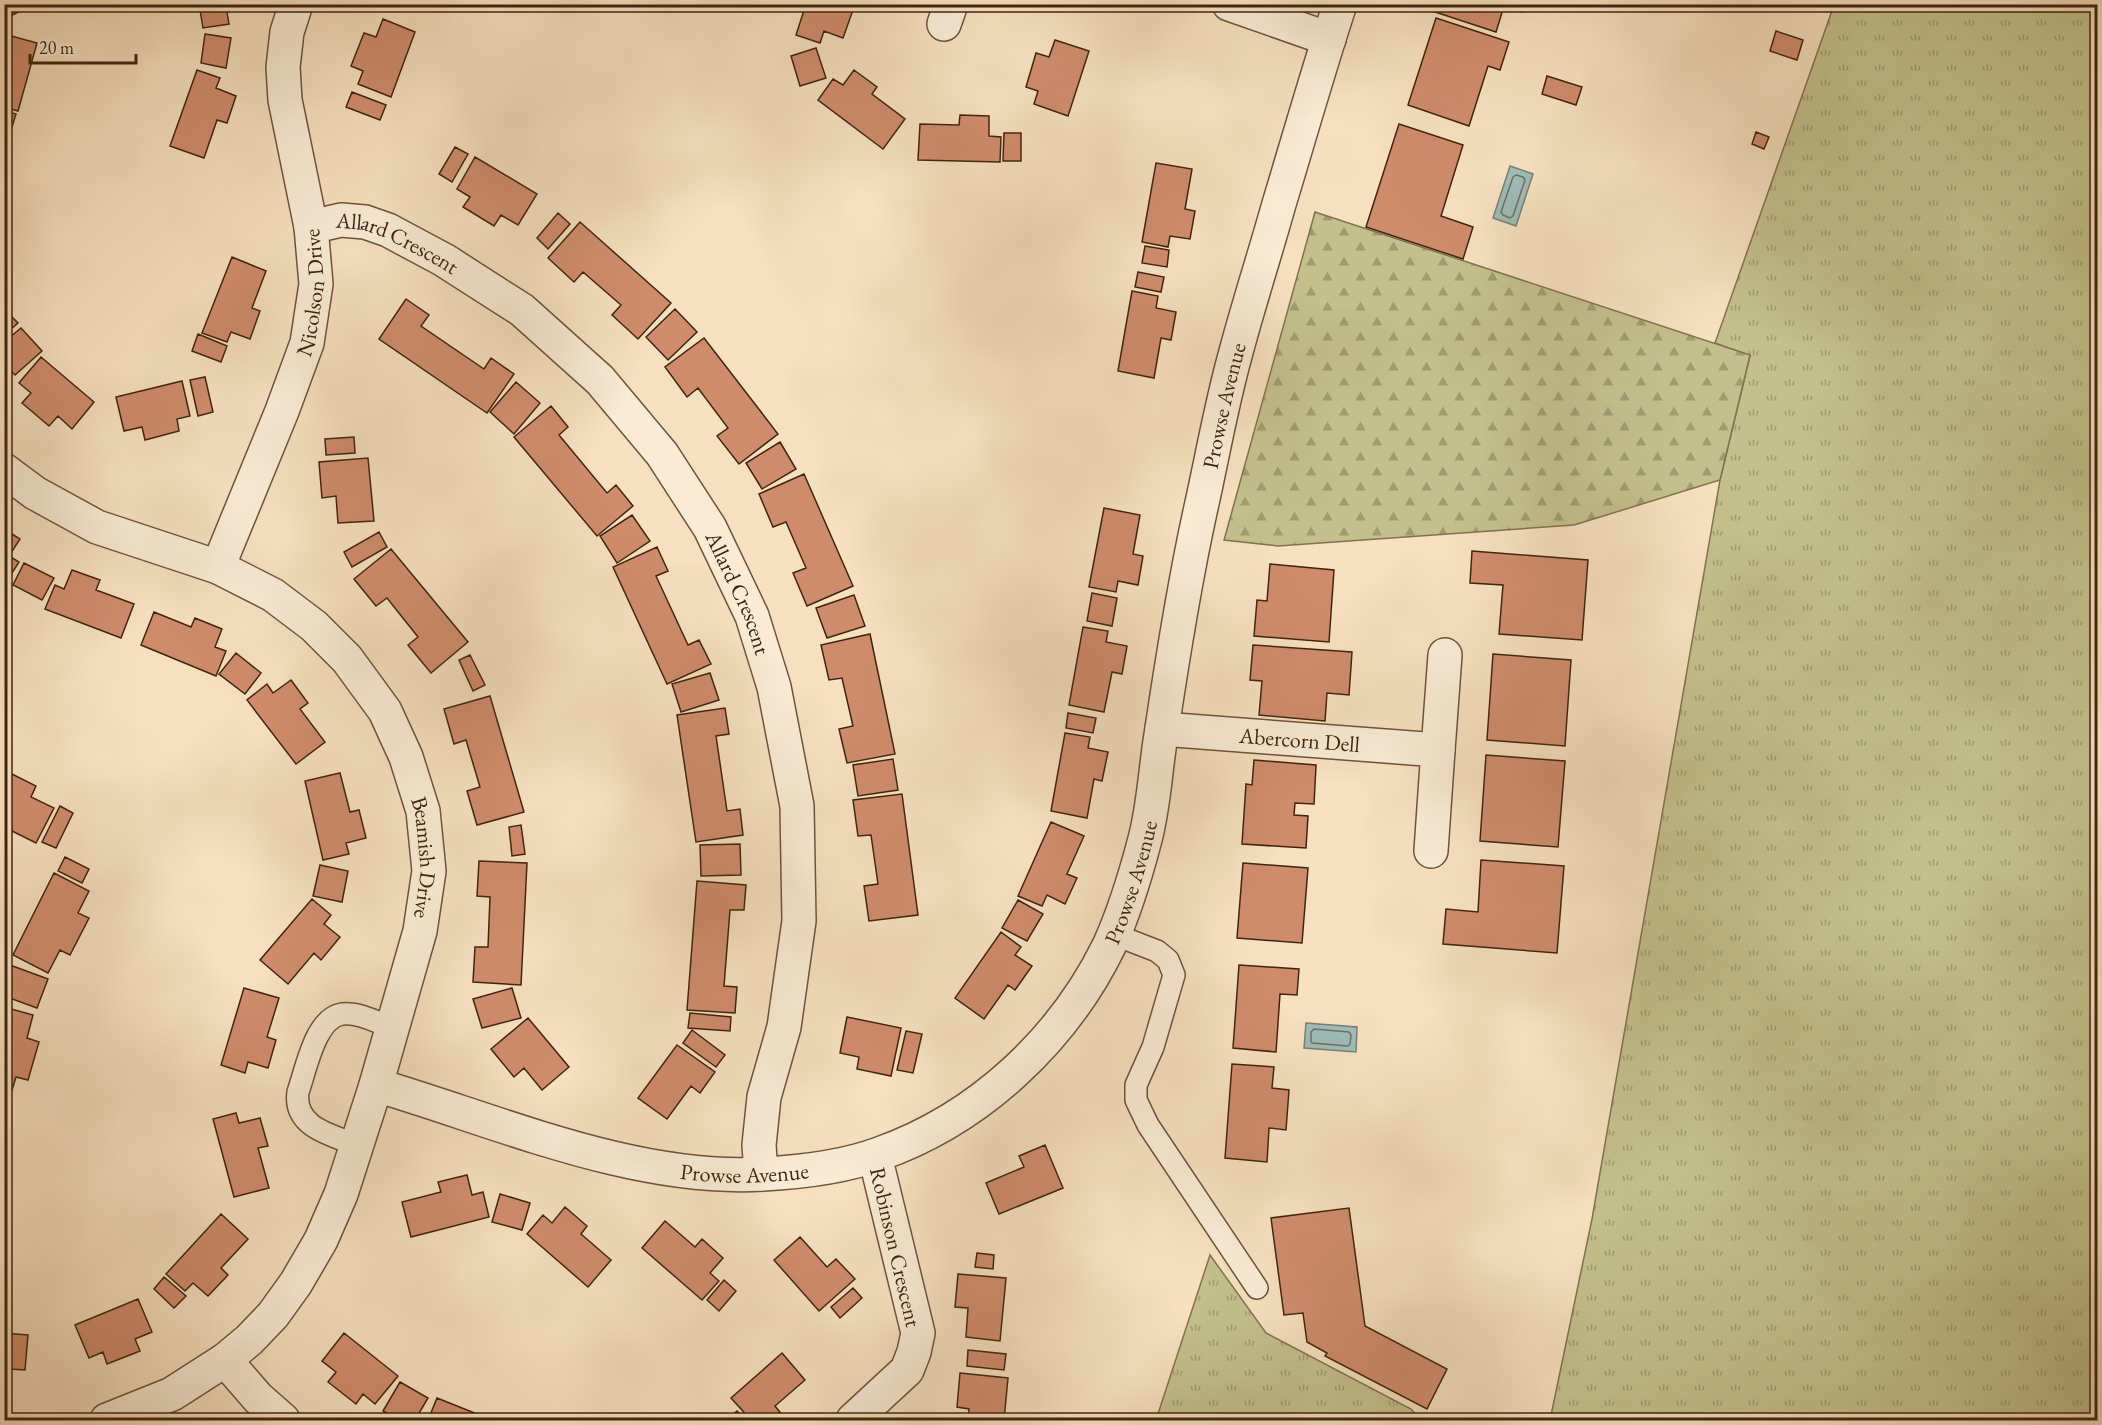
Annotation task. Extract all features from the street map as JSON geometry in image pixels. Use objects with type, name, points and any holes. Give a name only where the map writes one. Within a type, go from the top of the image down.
[{"type":"street","name":"Nicolson Drive","points":[[218,567],[282,411],[307,343],[316,284],[311,227],[285,100],[283,67],[287,32],[296,4]]},
{"type":"street","points":[[1229,4],[1329,39]]},
{"type":"street","name":"Prowse Avenue","points":[[376,1085],[595,1154],[645,1165],[699,1173],[761,1174],[823,1167],[875,1156],[935,1128],[963,1112],[1002,1084],[1063,1021],[1086,986],[1113,934],[1131,890],[1146,838],[1193,543],[1235,355],[1340,4]]},
{"type":"street","name":"Allard Crescent","points":[[311,227],[342,220],[365,222],[388,230],[444,260],[522,310],[600,380],[662,454],[710,528],[752,616],[774,687],[797,806],[799,921],[784,1027],[763,1105],[759,1145],[761,1174]]},
{"type":"street","name":"Beamish Drive","points":[[4,470],[35,493],[96,527],[218,567],[273,595],[314,626],[347,659],[385,711],[406,757],[423,811],[429,871],[420,931],[357,1145],[341,1194],[321,1240],[296,1283],[273,1315],[249,1340],[225,1360],[172,1394],[107,1420]]},
{"type":"street","points":[[1431,851],[1445,655]]},
{"type":"street","name":"Abercorn Dell","points":[[1162,729],[1438,750]]},
{"type":"street","name":"Robinson Crescent","points":[[853,1420],[907,1370],[918,1333],[875,1156]]},
{"type":"street","points":[[225,1360],[258,1398],[283,1420]]},
{"type":"lane","points":[[1113,934],[1156,951],[1168,960],[1174,975],[1153,1047],[1136,1085],[1136,1100],[1148,1125],[1257,1288]]},
{"type":"lane","points":[[357,1145],[319,1130],[307,1122],[297,1102],[298,1092],[319,1032],[328,1020],[340,1014],[350,1014],[392,1028]]},
{"type":"green space","points":[[1834,5],[2097,5],[2097,1420],[1550,1420],[1592,1219],[1720,480],[1750,356],[1715,343]]},
{"type":"green space","points":[[1315,212],[1750,355],[1720,480],[1574,525],[1278,546],[1224,540]]},
{"type":"green space","points":[[1210,1255],[1266,1333],[1411,1409],[1421,1420],[1156,1420]]},
{"type":"water","points":[[1510,166],[1533,174],[1516,226],[1493,218]]},
{"type":"water","points":[[1306,1023],[1357,1027],[1356,1052],[1304,1048]]},
{"type":"building","points":[[4,4],[32,4],[33,5],[4,19]]},
{"type":"building","points":[[199,4],[246,4],[247,9],[227,12],[229,24],[203,28]]},
{"type":"building","points":[[806,4],[843,4],[842,6],[853,10],[843,38],[824,31],[820,43],[796,35]]},
{"type":"building","points":[[1431,4],[1525,4],[1522,12],[1504,6],[1496,32],[1429,10]]},
{"type":"building","points":[[1436,18],[1509,42],[1500,70],[1488,66],[1469,126],[1408,105]]},
{"type":"building","points":[[383,19],[415,32],[391,97],[358,84],[363,71],[351,66],[364,33],[376,37]]},
{"type":"building","points":[[1776,31],[1803,40],[1797,60],[1770,51]]},
{"type":"building","points":[[4,34],[37,43],[18,111],[4,107]]},
{"type":"building","points":[[205,34],[231,38],[226,68],[201,63]]},
{"type":"building","points":[[1055,40],[1089,51],[1068,116],[1034,104],[1038,91],[1026,87],[1036,53],[1049,57]]},
{"type":"building","points":[[816,48],[826,78],[800,86],[791,56]]},
{"type":"building","points":[[197,70],[220,78],[216,88],[236,96],[227,123],[217,120],[204,158],[170,146]]},
{"type":"building","points":[[854,70],[877,87],[872,94],[905,119],[883,149],[818,100],[833,79],[843,85]]},
{"type":"building","points":[[1547,76],[1582,87],[1576,105],[1542,94]]},
{"type":"building","points":[[352,92],[386,105],[380,120],[346,107]]},
{"type":"building","points":[[4,111],[16,114],[10,133],[4,131]]},
{"type":"building","points":[[960,115],[989,116],[989,136],[1001,137],[1000,162],[918,160],[920,124],[959,125]]},
{"type":"building","points":[[1399,124],[1463,145],[1441,216],[1473,227],[1463,259],[1366,227]]},
{"type":"building","points":[[1756,132],[1769,137],[1764,149],[1752,144]]},
{"type":"building","points":[[1004,133],[1021,133],[1021,161],[1003,161]]},
{"type":"building","points":[[455,147],[468,154],[452,182],[439,174]]},
{"type":"building","points":[[475,157],[537,194],[518,225],[501,215],[494,226],[463,207],[470,197],[457,189]]},
{"type":"building","points":[[1156,163],[1192,169],[1185,209],[1195,211],[1190,239],[1170,236],[1168,247],[1142,242]]},
{"type":"building","points":[[558,213],[570,224],[548,249],[537,238]]},
{"type":"building","points":[[580,222],[671,303],[638,339],[612,315],[621,305],[583,272],[574,282],[548,258]]},
{"type":"building","points":[[1145,246],[1169,250],[1167,267],[1142,263]]},
{"type":"building","points":[[232,257],[266,271],[252,308],[260,311],[250,339],[231,332],[227,342],[202,333]]},
{"type":"building","points":[[1138,272],[1164,277],[1161,292],[1135,287]]},
{"type":"building","points":[[1132,291],[1158,296],[1156,308],[1176,312],[1171,340],[1161,338],[1154,378],[1118,371]]},
{"type":"building","points":[[406,299],[429,315],[421,326],[484,369],[491,358],[514,374],[487,413],[379,339]]},
{"type":"building","points":[[4,309],[18,323],[4,335]]},
{"type":"building","points":[[675,309],[697,332],[668,360],[646,337]]},
{"type":"building","points":[[21,328],[42,351],[15,375],[4,364],[4,342]]},
{"type":"building","points":[[198,334],[227,346],[221,362],[192,351]]},
{"type":"building","points":[[704,338],[778,434],[739,464],[717,436],[728,428],[698,388],[687,397],[665,367]]},
{"type":"building","points":[[41,357],[94,402],[72,429],[58,416],[49,426],[22,403],[31,393],[19,383]]},
{"type":"building","points":[[205,377],[213,412],[198,416],[190,380]]},
{"type":"building","points":[[182,381],[190,416],[177,419],[179,431],[145,440],[142,427],[124,431],[116,397]]},
{"type":"building","points":[[516,382],[540,403],[514,434],[490,412]]},
{"type":"building","points":[[551,406],[568,427],[559,435],[607,493],[616,485],[633,506],[597,536],[514,437]]},
{"type":"building","points":[[354,437],[355,453],[326,455],[325,439]]},
{"type":"building","points":[[780,442],[796,469],[762,489],[746,463]]},
{"type":"building","points":[[368,458],[374,521],[338,523],[336,496],[322,498],[319,462]]},
{"type":"building","points":[[804,474],[853,586],[807,606],[793,573],[806,568],[786,522],[773,527],[759,494]]},
{"type":"building","points":[[1104,508],[1140,515],[1133,554],[1143,556],[1138,585],[1118,581],[1116,592],[1089,587]]},
{"type":"building","points":[[632,515],[650,541],[617,563],[600,536]]},
{"type":"building","points":[[4,529],[20,539],[9,556],[19,562],[5,584]]},
{"type":"building","points":[[379,532],[387,547],[352,567],[344,552]]},
{"type":"building","points":[[657,547],[668,571],[656,576],[688,645],[699,640],[711,664],[667,684],[613,567]]},
{"type":"building","points":[[391,549],[468,642],[431,673],[408,645],[418,637],[387,598],[376,606],[354,579]]},
{"type":"building","points":[[1472,551],[1588,560],[1582,640],[1499,634],[1503,585],[1470,583]]},
{"type":"building","points":[[24,563],[54,578],[42,600],[13,585]]},
{"type":"building","points":[[1270,564],[1334,570],[1329,642],[1254,636],[1257,600],[1267,601]]},
{"type":"building","points":[[72,570],[100,580],[96,590],[134,604],[121,638],[45,609],[55,585],[64,589]]},
{"type":"building","points":[[1092,593],[1117,598],[1112,626],[1087,621]]},
{"type":"building","points":[[854,595],[865,626],[827,638],[816,608]]},
{"type":"building","points":[[154,612],[191,627],[195,618],[222,629],[215,647],[226,651],[216,676],[141,645]]},
{"type":"building","points":[[1083,627],[1108,631],[1106,642],[1127,646],[1122,674],[1112,672],[1104,712],[1069,705]]},
{"type":"building","points":[[870,634],[895,754],[847,763],[839,729],[853,726],[842,678],[829,680],[821,645]]},
{"type":"building","points":[[1253,645],[1352,652],[1349,695],[1327,693],[1325,721],[1259,715],[1262,681],[1250,680]]},
{"type":"building","points":[[236,653],[261,673],[245,694],[219,674]]},
{"type":"building","points":[[1493,654],[1571,660],[1565,746],[1487,740]]},
{"type":"building","points":[[470,655],[485,685],[473,691],[459,660]]},
{"type":"building","points":[[710,673],[719,700],[681,712],[672,684]]},
{"type":"building","points":[[291,680],[308,703],[300,709],[325,742],[296,764],[247,700],[267,684],[273,693]]},
{"type":"building","points":[[490,696],[524,812],[477,825],[467,791],[480,787],[466,740],[454,744],[444,709]]},
{"type":"building","points":[[725,708],[729,734],[716,736],[727,811],[740,809],[743,835],[696,842],[677,715]]},
{"type":"building","points":[[1068,713],[1096,718],[1093,733],[1066,728]]},
{"type":"building","points":[[1065,733],[1090,737],[1088,748],[1108,752],[1102,781],[1094,779],[1087,818],[1051,811]]},
{"type":"building","points":[[1486,755],[1565,761],[1558,847],[1480,841]]},
{"type":"building","points":[[893,759],[898,790],[858,796],[853,765]]},
{"type":"building","points":[[1254,760],[1316,765],[1314,804],[1295,803],[1294,815],[1308,816],[1306,848],[1242,844],[1246,784],[1252,785]]},
{"type":"building","points":[[4,770],[36,786],[31,797],[54,808],[36,843],[4,827]]},
{"type":"building","points":[[340,773],[350,812],[359,810],[366,838],[346,843],[349,854],[323,860],[305,781]]},
{"type":"building","points":[[902,794],[918,915],[869,921],[864,886],[878,884],[871,835],[858,836],[853,800]]},
{"type":"building","points":[[60,806],[73,813],[56,848],[42,842]]},
{"type":"building","points":[[1051,822],[1084,836],[1067,874],[1077,878],[1065,904],[1047,895],[1042,906],[1018,896]]},
{"type":"building","points":[[521,825],[525,854],[512,856],[509,827]]},
{"type":"building","points":[[740,844],[741,875],[701,876],[700,845]]},
{"type":"building","points":[[65,857],[89,869],[82,883],[58,871]]},
{"type":"building","points":[[1481,860],[1564,866],[1557,953],[1443,944],[1446,909],[1478,912]]},
{"type":"building","points":[[479,861],[527,863],[521,985],[473,982],[475,947],[488,947],[490,897],[477,896]]},
{"type":"building","points":[[1243,863],[1308,868],[1302,943],[1237,938]]},
{"type":"building","points":[[320,865],[348,871],[342,902],[313,896]]},
{"type":"building","points":[[54,873],[89,891],[78,913],[89,918],[70,955],[60,950],[48,973],[13,955]]},
{"type":"building","points":[[697,881],[746,885],[744,910],[730,910],[724,986],[737,987],[735,1013],[687,1010]]},
{"type":"building","points":[[312,899],[331,915],[324,924],[340,937],[321,960],[314,953],[288,984],[260,960]]},
{"type":"building","points":[[1018,900],[1043,914],[1027,941],[1002,928]]},
{"type":"building","points":[[1001,932],[1021,947],[1015,955],[1032,966],[1015,990],[1008,985],[984,1019],[955,998]]},
{"type":"building","points":[[10,965],[48,979],[37,1008],[4,996],[4,980]]},
{"type":"building","points":[[1239,965],[1299,969],[1297,995],[1280,994],[1276,1052],[1233,1048]]},
{"type":"building","points":[[244,988],[279,998],[267,1037],[276,1040],[268,1068],[248,1062],[245,1073],[221,1065]]},
{"type":"building","points":[[512,988],[521,1018],[482,1028],[473,999]]},
{"type":"building","points":[[4,1007],[33,1015],[27,1038],[39,1042],[28,1080],[16,1077],[8,1103],[4,1102]]},
{"type":"building","points":[[690,1013],[731,1017],[730,1031],[688,1028]]},
{"type":"building","points":[[847,1017],[901,1028],[891,1076],[857,1069],[859,1057],[840,1053]]},
{"type":"building","points":[[528,1018],[569,1067],[542,1090],[524,1068],[514,1077],[491,1049]]},
{"type":"building","points":[[692,1030],[725,1055],[716,1067],[683,1043]]},
{"type":"building","points":[[906,1031],[922,1034],[913,1073],[897,1070]]},
{"type":"building","points":[[677,1045],[715,1072],[700,1093],[691,1086],[667,1119],[638,1098]]},
{"type":"building","points":[[1232,1064],[1274,1067],[1272,1088],[1289,1090],[1286,1130],[1269,1128],[1267,1162],[1225,1158]]},
{"type":"building","points":[[236,1113],[239,1123],[260,1118],[268,1146],[258,1148],[269,1188],[234,1197],[213,1119]]},
{"type":"building","points":[[1045,1145],[1063,1188],[999,1214],[986,1183],[1024,1167],[1019,1156]]},
{"type":"building","points":[[4,1171],[8,1172],[4,1195]]},
{"type":"building","points":[[467,1175],[472,1195],[483,1192],[489,1217],[411,1237],[402,1202],[441,1192],[438,1182]]},
{"type":"building","points":[[500,1194],[530,1203],[522,1230],[492,1222]]},
{"type":"building","points":[[565,1207],[587,1226],[581,1234],[611,1260],[588,1287],[527,1234],[543,1215],[552,1223]]},
{"type":"building","points":[[1349,1208],[1365,1326],[1447,1369],[1427,1409],[1325,1356],[1327,1353],[1307,1342],[1303,1313],[1284,1315],[1271,1218]]},
{"type":"building","points":[[221,1214],[248,1239],[221,1268],[228,1275],[208,1296],[193,1283],[185,1291],[166,1274]]},
{"type":"building","points":[[665,1221],[695,1247],[702,1239],[723,1258],[710,1273],[719,1281],[702,1300],[642,1248]]},
{"type":"building","points":[[800,1237],[827,1267],[836,1259],[855,1279],[819,1311],[774,1260]]},
{"type":"building","points":[[977,1253],[994,1255],[993,1269],[975,1267]]},
{"type":"building","points":[[958,1274],[1006,1278],[1000,1341],[966,1337],[968,1308],[955,1307]]},
{"type":"building","points":[[164,1277],[186,1296],[174,1308],[154,1289]]},
{"type":"building","points":[[724,1280],[736,1291],[719,1311],[707,1300]]},
{"type":"building","points":[[853,1288],[862,1298],[840,1318],[831,1307]]},
{"type":"building","points":[[138,1299],[152,1332],[135,1339],[140,1351],[107,1364],[103,1352],[89,1358],[75,1325]]},
{"type":"building","points":[[4,1333],[28,1335],[25,1370],[10,1369],[8,1383],[4,1382]]},
{"type":"building","points":[[344,1333],[398,1376],[375,1404],[363,1394],[356,1404],[328,1382],[336,1372],[322,1361]]},
{"type":"building","points":[[968,1350],[1006,1354],[1004,1370],[967,1366]]},
{"type":"building","points":[[782,1353],[805,1380],[775,1406],[783,1416],[778,1420],[751,1420],[731,1398]]},
{"type":"building","points":[[960,1373],[1008,1378],[1004,1420],[968,1420],[969,1409],[957,1407]]},
{"type":"building","points":[[400,1382],[428,1398],[415,1420],[400,1420],[383,1411]]},
{"type":"building","points":[[437,1398],[492,1420],[428,1420]]},
{"type":"building","points":[[737,1411],[746,1420],[726,1420]]}]
